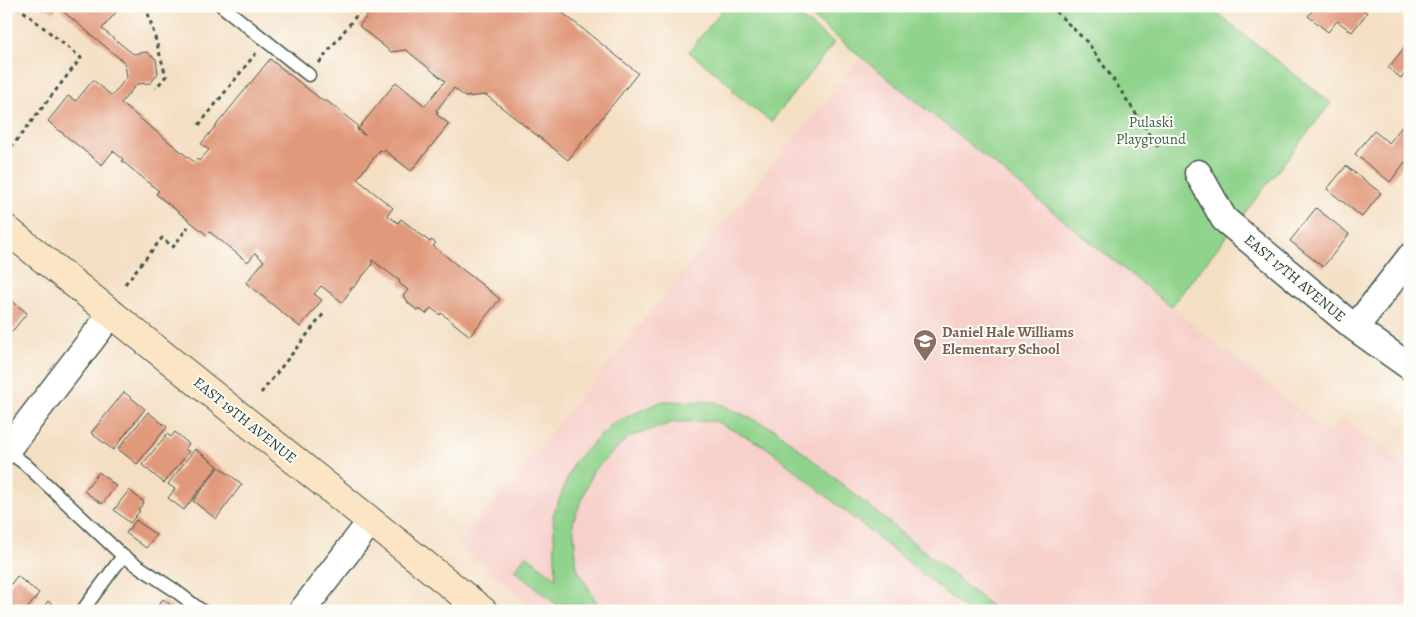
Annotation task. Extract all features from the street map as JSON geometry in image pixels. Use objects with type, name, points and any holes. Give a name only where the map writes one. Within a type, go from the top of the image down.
[{"type":"street","name":"EAST 17TH AVENUE","points":[[1198,173],[1224,219],[1355,328],[1410,366]]},
{"type":"street","name":"EAST 19TH AVENUE","points":[[6,229],[483,611]]},
{"type":"street","points":[[1355,328],[1410,257]]},
{"type":"street","points":[[6,450],[112,313]]},
{"type":"street","points":[[302,611],[371,521]]},
{"type":"lane","points":[[222,6],[309,75]]},
{"type":"lane","points":[[6,450],[25,464],[123,556],[202,611]]},
{"type":"lane","points":[[82,611],[123,556]]},
{"type":"path","points":[[6,154],[81,58],[17,6]]},
{"type":"path","points":[[146,6],[166,76],[156,88]]},
{"type":"path","points":[[309,75],[364,6]]},
{"type":"path","points":[[1050,6],[1088,43],[1158,147]]},
{"type":"path","points":[[199,125],[266,41]]},
{"type":"path","points":[[125,284],[162,238],[173,247],[188,227]]},
{"type":"path","points":[[261,393],[325,312]]},
{"type":"shaded area","name":"Daniel Hale Williams Elementary School","points":[[861,57],[1329,434],[1343,418],[1410,469],[1410,611],[538,611],[458,546]]},
{"type":"green space","points":[[725,6],[777,6],[791,18],[795,13],[834,43],[771,122],[732,91],[734,88],[689,52]]},
{"type":"green space","name":"Pulaski Playground","points":[[798,6],[1208,6],[1331,103],[1171,307]]},
{"type":"green space","points":[[663,401],[716,402],[776,430],[997,611],[968,611],[766,447],[715,421],[674,422],[629,437],[593,471],[573,522],[577,568],[602,611],[564,611],[514,570],[526,555],[556,578],[553,515],[574,462],[613,423]]},
{"type":"building","points":[[41,6],[121,6],[102,29],[133,54],[147,52],[156,59],[158,73],[151,83],[137,84],[121,103],[194,162],[197,159],[199,161],[209,150],[201,144],[270,59],[357,125],[357,129],[364,135],[358,129],[396,82],[425,106],[445,81],[406,50],[391,52],[359,26],[375,6],[554,6],[638,73],[568,160],[486,95],[465,97],[454,88],[436,111],[438,112],[436,114],[449,124],[411,171],[383,149],[380,150],[357,179],[393,208],[387,215],[398,223],[401,219],[430,242],[431,240],[436,243],[433,246],[500,299],[470,336],[441,313],[440,315],[431,308],[426,314],[421,310],[417,310],[403,296],[408,290],[399,283],[400,281],[372,260],[372,265],[353,288],[350,288],[351,290],[342,302],[321,286],[314,294],[322,300],[300,327],[246,283],[264,261],[255,253],[249,261],[246,261],[210,232],[207,235],[156,194],[159,191],[122,161],[123,159],[113,151],[102,165],[48,121],[68,96],[76,101],[93,80],[112,96],[127,77],[125,63],[58,7],[53,12]]},
{"type":"building","points":[[1316,6],[1360,6],[1367,13],[1352,32],[1337,21],[1328,32],[1308,16]]},
{"type":"building","points":[[1404,48],[1410,52],[1410,68],[1401,78],[1388,68]]},
{"type":"building","points":[[1404,124],[1410,128],[1410,164],[1405,162],[1390,182],[1355,154],[1374,131],[1389,143]]},
{"type":"building","points":[[1346,166],[1381,193],[1362,217],[1327,189]]},
{"type":"building","points":[[1316,208],[1349,234],[1323,267],[1290,241]]},
{"type":"building","points":[[6,296],[27,313],[6,339]]},
{"type":"building","points":[[124,392],[145,409],[113,450],[91,433]]},
{"type":"building","points":[[148,412],[167,427],[137,464],[118,449]]},
{"type":"building","points":[[175,432],[189,444],[185,449],[189,452],[164,483],[142,465],[167,434],[171,437]]},
{"type":"building","points":[[195,449],[218,466],[184,510],[168,498],[175,489],[168,484]]},
{"type":"building","points":[[219,467],[242,484],[216,519],[193,501]]},
{"type":"building","points":[[99,472],[116,486],[102,504],[84,491]]},
{"type":"building","points":[[129,490],[144,502],[138,510],[140,511],[130,523],[114,510]]},
{"type":"building","points":[[136,520],[156,535],[146,548],[126,533]]},
{"type":"building","points":[[17,576],[39,593],[26,611],[6,611],[6,591]]},
{"type":"building","points":[[163,599],[178,611],[154,611]]},
{"type":"building","points":[[48,601],[58,609],[57,611],[42,609]]},
{"type":"place","name":"Daniel Hale Williams Elementary School","points":[[925,362]]}]
